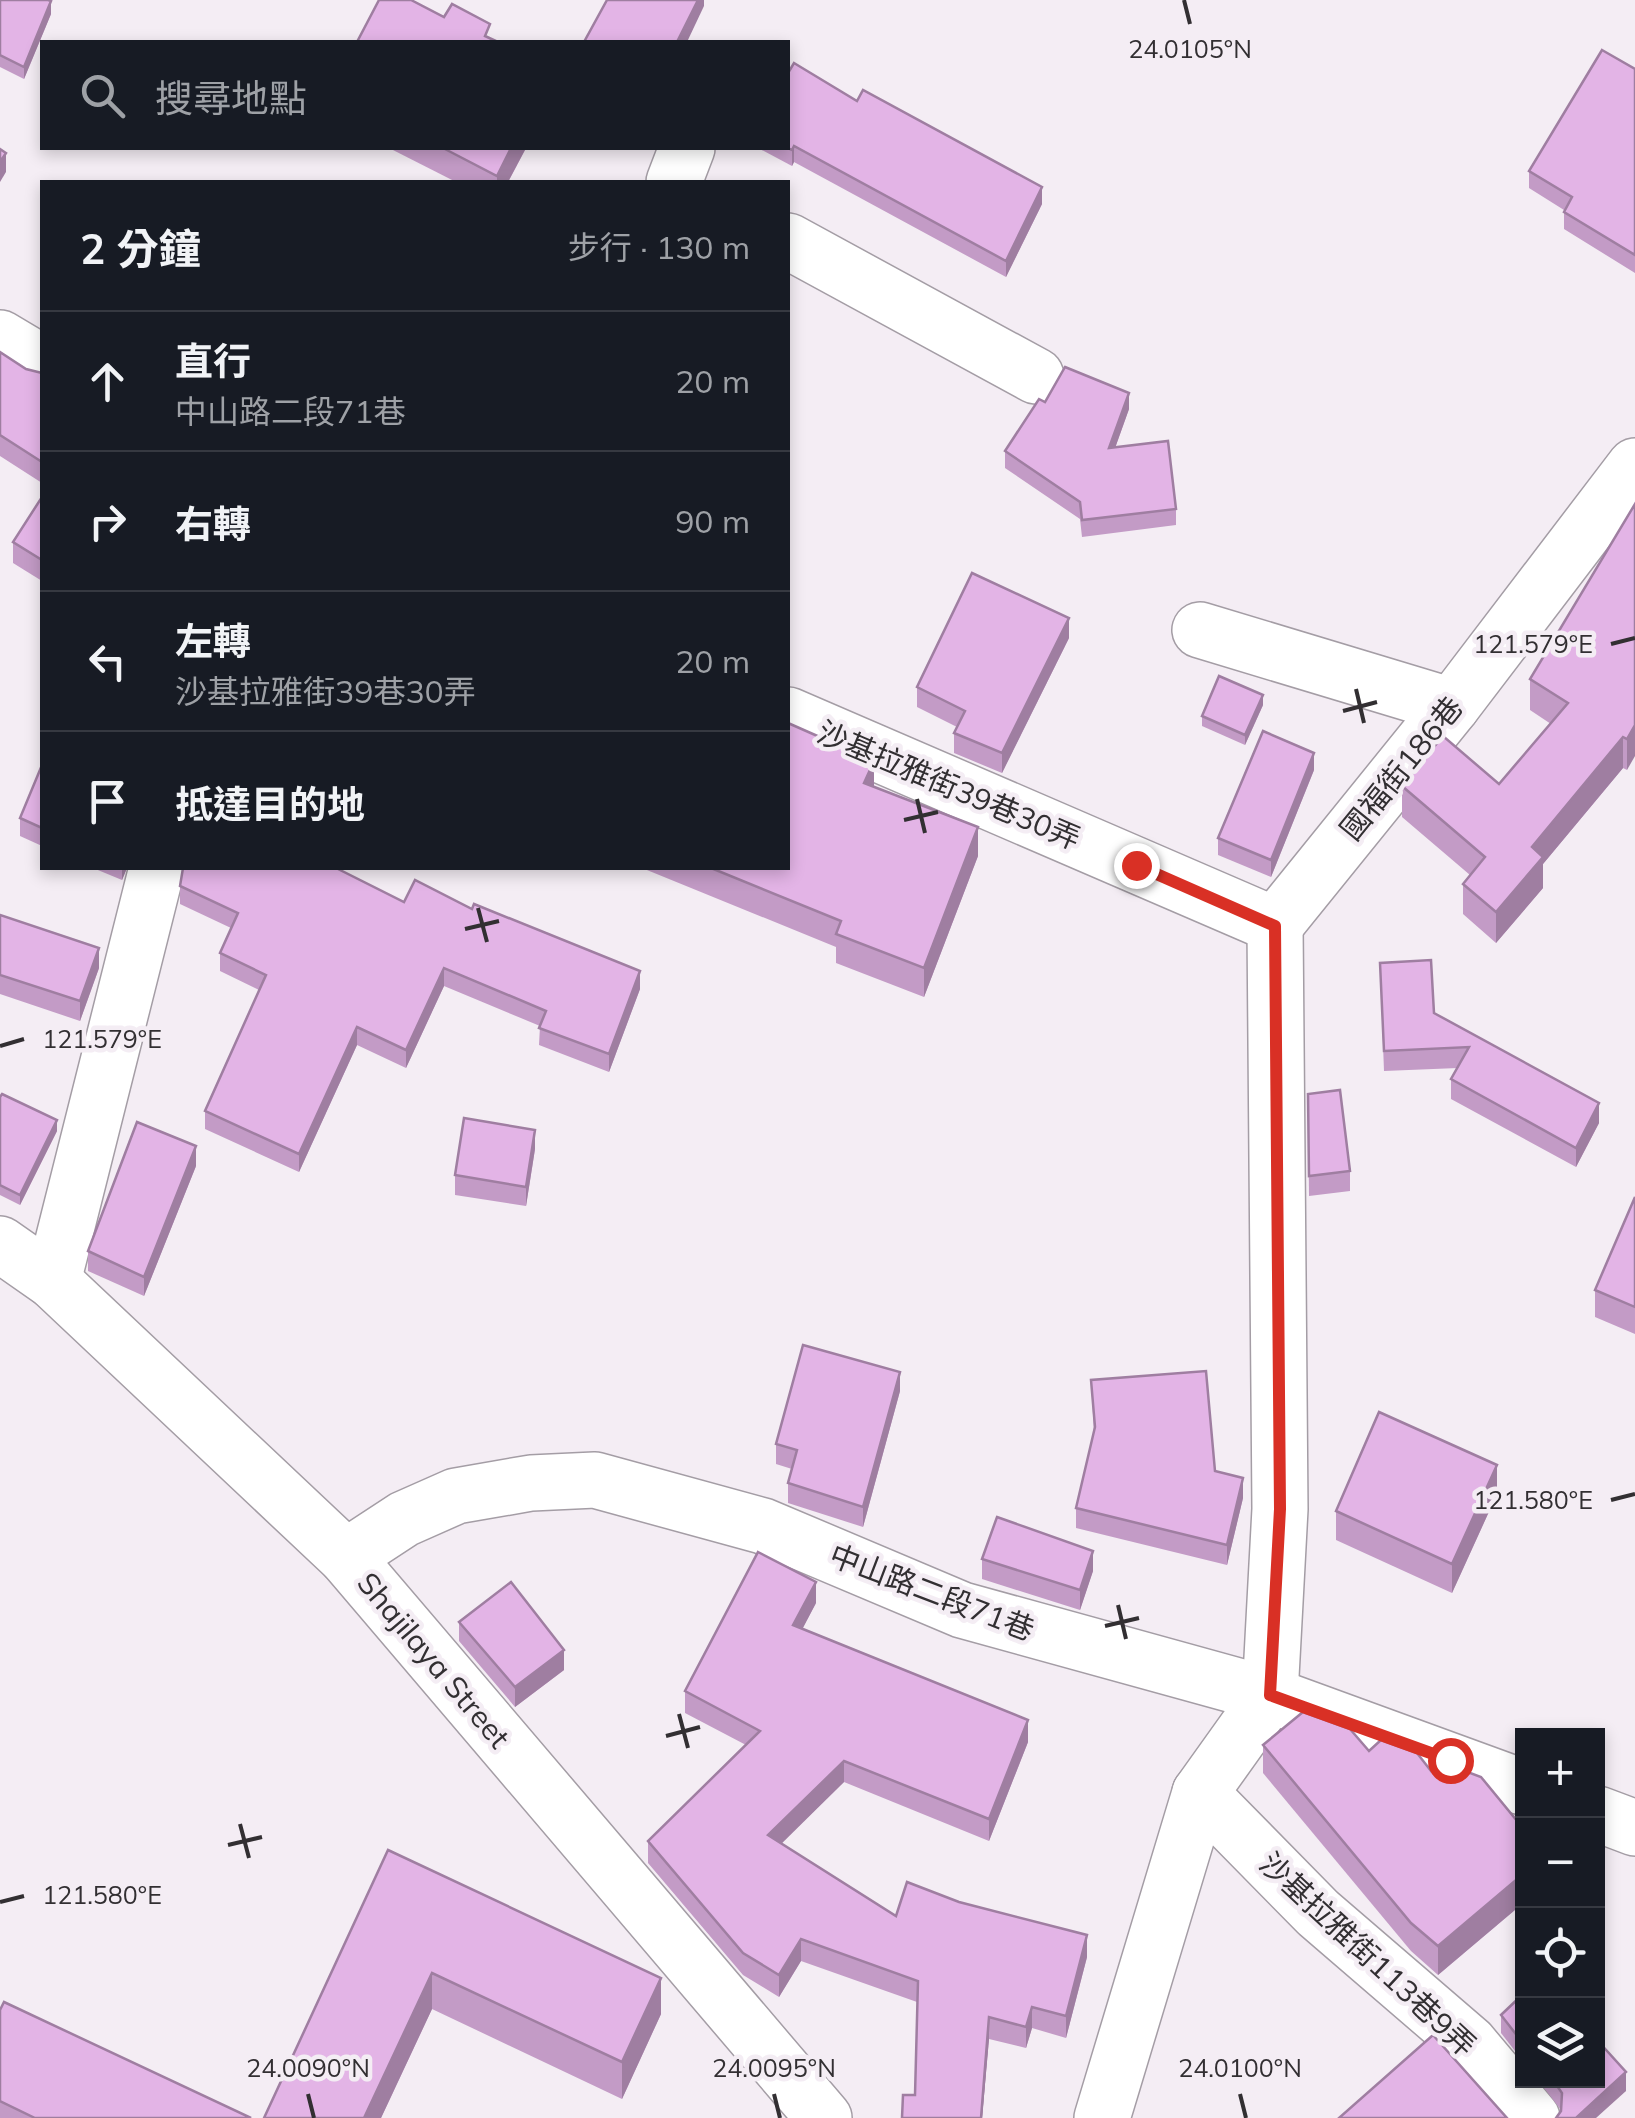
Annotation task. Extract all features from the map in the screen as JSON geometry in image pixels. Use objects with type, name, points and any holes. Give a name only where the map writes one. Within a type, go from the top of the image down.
[{"type":"street","points":[[790,242],[1036,376]]},
{"type":"street","points":[[0,338],[40,361]]},
{"type":"street","name":"國福街186巷","points":[[1275,926],[1452,706],[1635,466]]},
{"type":"street","points":[[1200,630],[1452,706]]},
{"type":"street","name":"沙基拉雅街39巷30弄","points":[[790,716],[1275,926]]},
{"type":"street","points":[[53,1282],[156,870]]},
{"type":"street","points":[[1102,2118],[1200,1793],[1270,1695],[1280,1509],[1275,926]]},
{"type":"street","name":"Shajilaya Street","points":[[0,1244],[53,1282],[346,1557],[824,2118]]},
{"type":"street","name":"中山路二段71巷","points":[[346,1557],[404,1518],[456,1496],[531,1482],[595,1480],[763,1526],[962,1610],[1270,1695],[1515,1784]]},
{"type":"street","name":"沙基拉雅街113巷9弄","points":[[1200,1793],[1318,1913],[1469,2043],[1532,2118]]},
{"type":"street","points":[[1605,1817],[1635,1828]]},
{"type":"building","points":[[0,0],[51,1],[24,67],[0,55]]},
{"type":"building","points":[[379,0],[411,0],[444,17],[452,4],[490,24],[485,36],[494,40],[358,40]]},
{"type":"building","points":[[607,0],[698,0],[678,40],[585,40]]},
{"type":"building","points":[[1602,50],[1635,69],[1635,255],[1564,212],[1572,197],[1529,171]]},
{"type":"building","points":[[794,63],[857,101],[863,90],[1042,187],[1006,261],[794,146],[790,149],[790,70]]},
{"type":"building","points":[[447,150],[510,150],[497,176]]},
{"type":"building","points":[[0,352],[26,369],[40,372],[40,461],[0,435]]},
{"type":"building","points":[[1065,367],[1129,393],[1109,448],[1168,441],[1176,509],[1082,520],[1080,502],[1005,451],[1039,399],[1045,402]]},
{"type":"building","points":[[40,500],[40,559],[13,542]]},
{"type":"building","points":[[1635,504],[1635,725],[1532,847],[1543,857],[1496,912],[1463,884],[1485,857],[1402,786],[1443,736],[1499,784],[1568,703],[1530,679]]},
{"type":"building","points":[[972,573],[1069,618],[1002,753],[954,733],[965,711],[917,687]]},
{"type":"building","points":[[1219,676],[1263,695],[1245,735],[1202,716]]},
{"type":"building","points":[[790,724],[874,761],[864,783],[978,827],[924,968],[836,934],[841,921],[716,870],[790,870]]},
{"type":"building","points":[[1263,731],[1314,753],[1271,860],[1218,838]]},
{"type":"building","points":[[40,770],[40,827],[20,818]]},
{"type":"building","points":[[183,870],[340,870],[404,902],[415,880],[472,909],[474,904],[640,971],[609,1054],[539,1028],[546,1011],[444,968],[406,1050],[357,1027],[299,1154],[205,1111],[266,975],[220,953],[238,913],[180,886]]},
{"type":"building","points":[[0,915],[99,948],[80,1001],[0,975]]},
{"type":"building","points":[[1431,960],[1434,1013],[1599,1103],[1576,1148],[1451,1079],[1469,1047],[1384,1051],[1380,963]]},
{"type":"building","points":[[1340,1090],[1350,1171],[1309,1176],[1308,1094]]},
{"type":"building","points":[[2,1094],[57,1120],[20,1195],[0,1185]]},
{"type":"building","points":[[464,1118],[535,1130],[526,1187],[455,1175]]},
{"type":"building","points":[[137,1122],[196,1146],[144,1277],[88,1251]]},
{"type":"building","points":[[1635,1197],[1635,1307],[1595,1290]]},
{"type":"building","points":[[803,1345],[900,1372],[863,1507],[788,1483],[797,1450],[776,1444]]},
{"type":"building","points":[[1206,1371],[1215,1471],[1243,1478],[1227,1545],[1076,1508],[1095,1427],[1091,1380]]},
{"type":"building","points":[[1379,1412],[1497,1465],[1452,1564],[1336,1511]]},
{"type":"building","points":[[997,1517],[1093,1551],[1080,1590],[982,1559]]},
{"type":"building","points":[[758,1552],[816,1582],[793,1625],[1028,1720],[989,1819],[844,1761],[768,1835],[896,1916],[907,1882],[959,1902],[1087,1935],[1066,2016],[1032,2007],[1026,2027],[989,2017],[981,2118],[902,2118],[903,2095],[915,2095],[918,1981],[801,1939],[779,1975],[743,1953],[648,1841],[760,1731],[685,1691]]},
{"type":"building","points":[[511,1582],[564,1650],[515,1687],[459,1622]]},
{"type":"building","points":[[1303,1712],[1350,1729],[1369,1751],[1381,1740],[1417,1753],[1431,1771],[1441,1762],[1481,1777],[1515,1818],[1515,1881],[1438,1946],[1411,1923],[1263,1745]]},
{"type":"building","points":[[388,1850],[661,1978],[622,2062],[432,1973],[364,2118],[264,2118]]},
{"type":"building","points":[[4,2002],[251,2118],[35,2118],[0,2101],[0,2010]]},
{"type":"building","points":[[1515,2002],[1515,2033],[1501,2015]]},
{"type":"building","points":[[1433,2035],[1507,2118],[1339,2118]]},
{"type":"building","points":[[1605,2049],[1626,2072],[1576,2118],[1556,2118],[1561,2111],[1559,2088],[1605,2088]]},
{"type":"route","points":[[1136,865],[1275,926],[1280,1509],[1270,1695],[1450,1760]]}]
